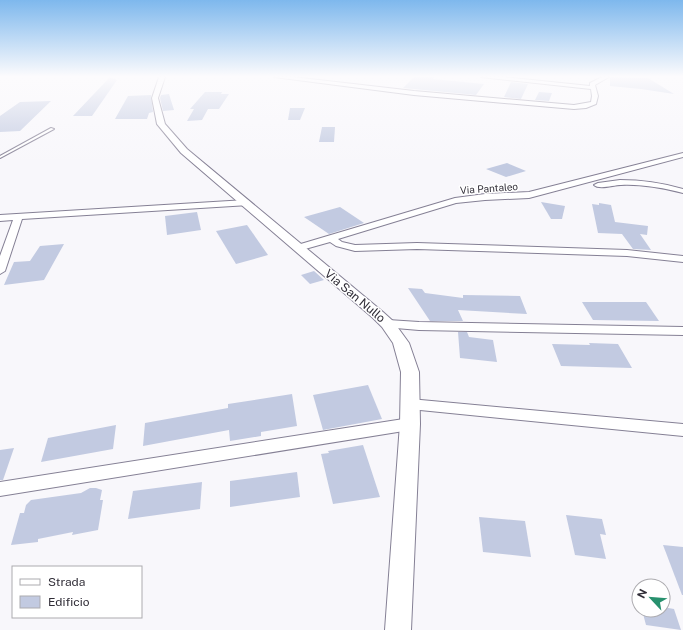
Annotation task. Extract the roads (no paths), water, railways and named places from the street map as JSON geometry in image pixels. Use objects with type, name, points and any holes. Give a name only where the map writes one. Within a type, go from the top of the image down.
[{"type":"street","name":"Via San Nullo","points":[[157,106],[161,124],[184,151],[388,324],[401,343],[410,372],[410,424],[398,630]]},
{"type":"street","points":[[560,106],[576,106]]},
{"type":"street","name":"Via Pantaleo","points":[[298,248],[455,201],[485,197],[529,196],[683,155]]},
{"type":"street","points":[[561,187],[578,188],[628,181],[654,184],[683,191]]},
{"type":"street","points":[[0,218],[246,203]]},
{"type":"street","points":[[0,271],[19,216]]},
{"type":"street","points":[[331,238],[339,244],[355,248],[417,246],[628,253],[683,259]]},
{"type":"street","points":[[388,324],[683,331]]},
{"type":"street","points":[[410,404],[683,430]]},
{"type":"street","points":[[0,489],[410,424]]},
{"type":"lane","points":[[0,157],[52,129]]}]
